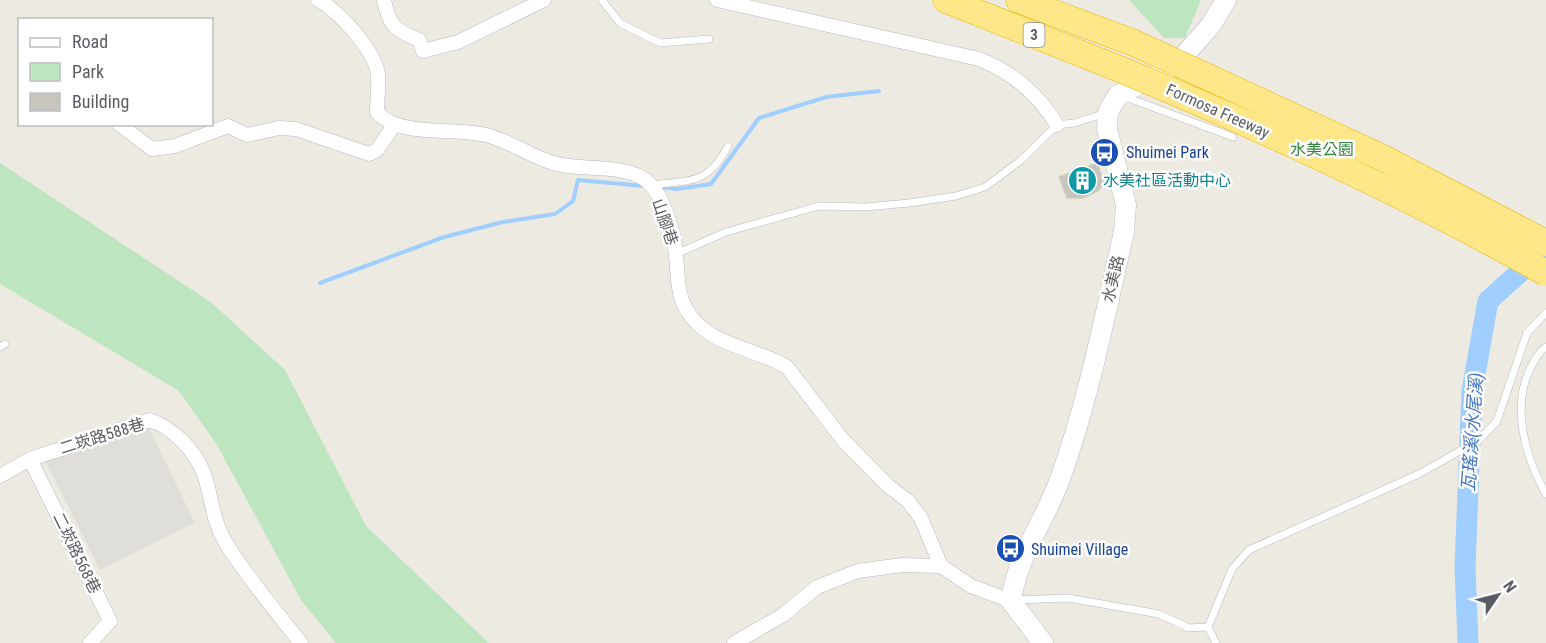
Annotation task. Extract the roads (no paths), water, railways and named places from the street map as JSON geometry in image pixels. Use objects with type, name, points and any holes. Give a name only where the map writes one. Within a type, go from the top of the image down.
[{"type":"highway","name":"Formosa Freeway","points":[[946,0],[1120,82],[1214,108],[1487,240],[1546,273]]},
{"type":"highway","name":"Formosa Freeway","points":[[1019,0],[1134,43],[1381,157],[1546,243]]},
{"type":"street","points":[[122,126],[152,149],[175,146],[228,126],[248,135],[279,129],[296,129],[369,154],[376,150],[395,124],[386,121],[377,112],[378,73],[350,26],[330,6],[318,0]]},
{"type":"street","points":[[384,0],[387,15],[396,30],[419,40],[423,51],[458,42],[544,0]]},
{"type":"street","points":[[717,0],[979,58],[1001,68],[1025,86],[1057,124]]},
{"type":"street","points":[[1108,112],[1120,82],[1175,66],[1211,25],[1226,0]]},
{"type":"street","name":"水美路","points":[[1011,601],[1014,577],[1056,489],[1079,421],[1124,231],[1126,205],[1107,129],[1108,112]]},
{"type":"street","name":"山腳巷","points":[[395,124],[430,130],[484,134],[553,163],[634,174],[651,185],[664,210],[676,254],[680,289],[686,309],[701,326],[720,340],[774,359],[787,367],[843,440],[887,485],[908,501],[921,518],[941,566]]},
{"type":"street","name":"二崁路588巷","points":[[0,476],[30,459],[150,420],[167,426],[188,448],[204,473],[211,508],[224,539],[301,643]]},
{"type":"street","name":"二崁路568巷","points":[[30,459],[110,621],[90,643]]},
{"type":"street","points":[[734,643],[783,615],[817,587],[838,577],[858,571],[902,565],[941,566],[971,586],[1011,601],[1043,643]]},
{"type":"lane","points":[[602,0],[620,23],[660,43],[709,39]]},
{"type":"lane","points":[[1120,82],[1233,137]]},
{"type":"lane","points":[[676,254],[726,232],[819,206],[866,207],[909,203],[956,196],[986,187],[1020,160],[1057,124],[1074,123],[1108,112]]},
{"type":"lane","points":[[651,185],[709,174],[718,165],[728,146]]},
{"type":"lane","points":[[1216,643],[1208,627],[1232,569],[1250,550],[1419,474],[1479,440],[1497,421],[1527,333],[1546,313]]},
{"type":"lane","points":[[1546,347],[1541,350],[1528,373],[1522,424],[1535,475],[1546,494]]},
{"type":"lane","points":[[1011,601],[1068,598],[1159,614],[1189,628],[1208,627]]},
{"type":"waterway","points":[[658,187],[677,189],[711,184],[759,118],[826,97],[879,91]]},
{"type":"waterway","points":[[320,283],[444,237],[503,222],[555,214],[573,201],[578,180],[644,186]]},
{"type":"waterway","name":"瓦瑤溪(水尾溪)","points":[[1468,643],[1465,567],[1472,391],[1488,301],[1540,254]]},
{"type":"place","name":"Shuimei Park","points":[[1105,152]]},
{"type":"place","name":"水美社區活動中心","points":[[1082,180]]},
{"type":"place","name":"Shuimei Village","points":[[1010,549]]},
{"type":"park label","name":"水美公園","points":[[1322,149]]}]
